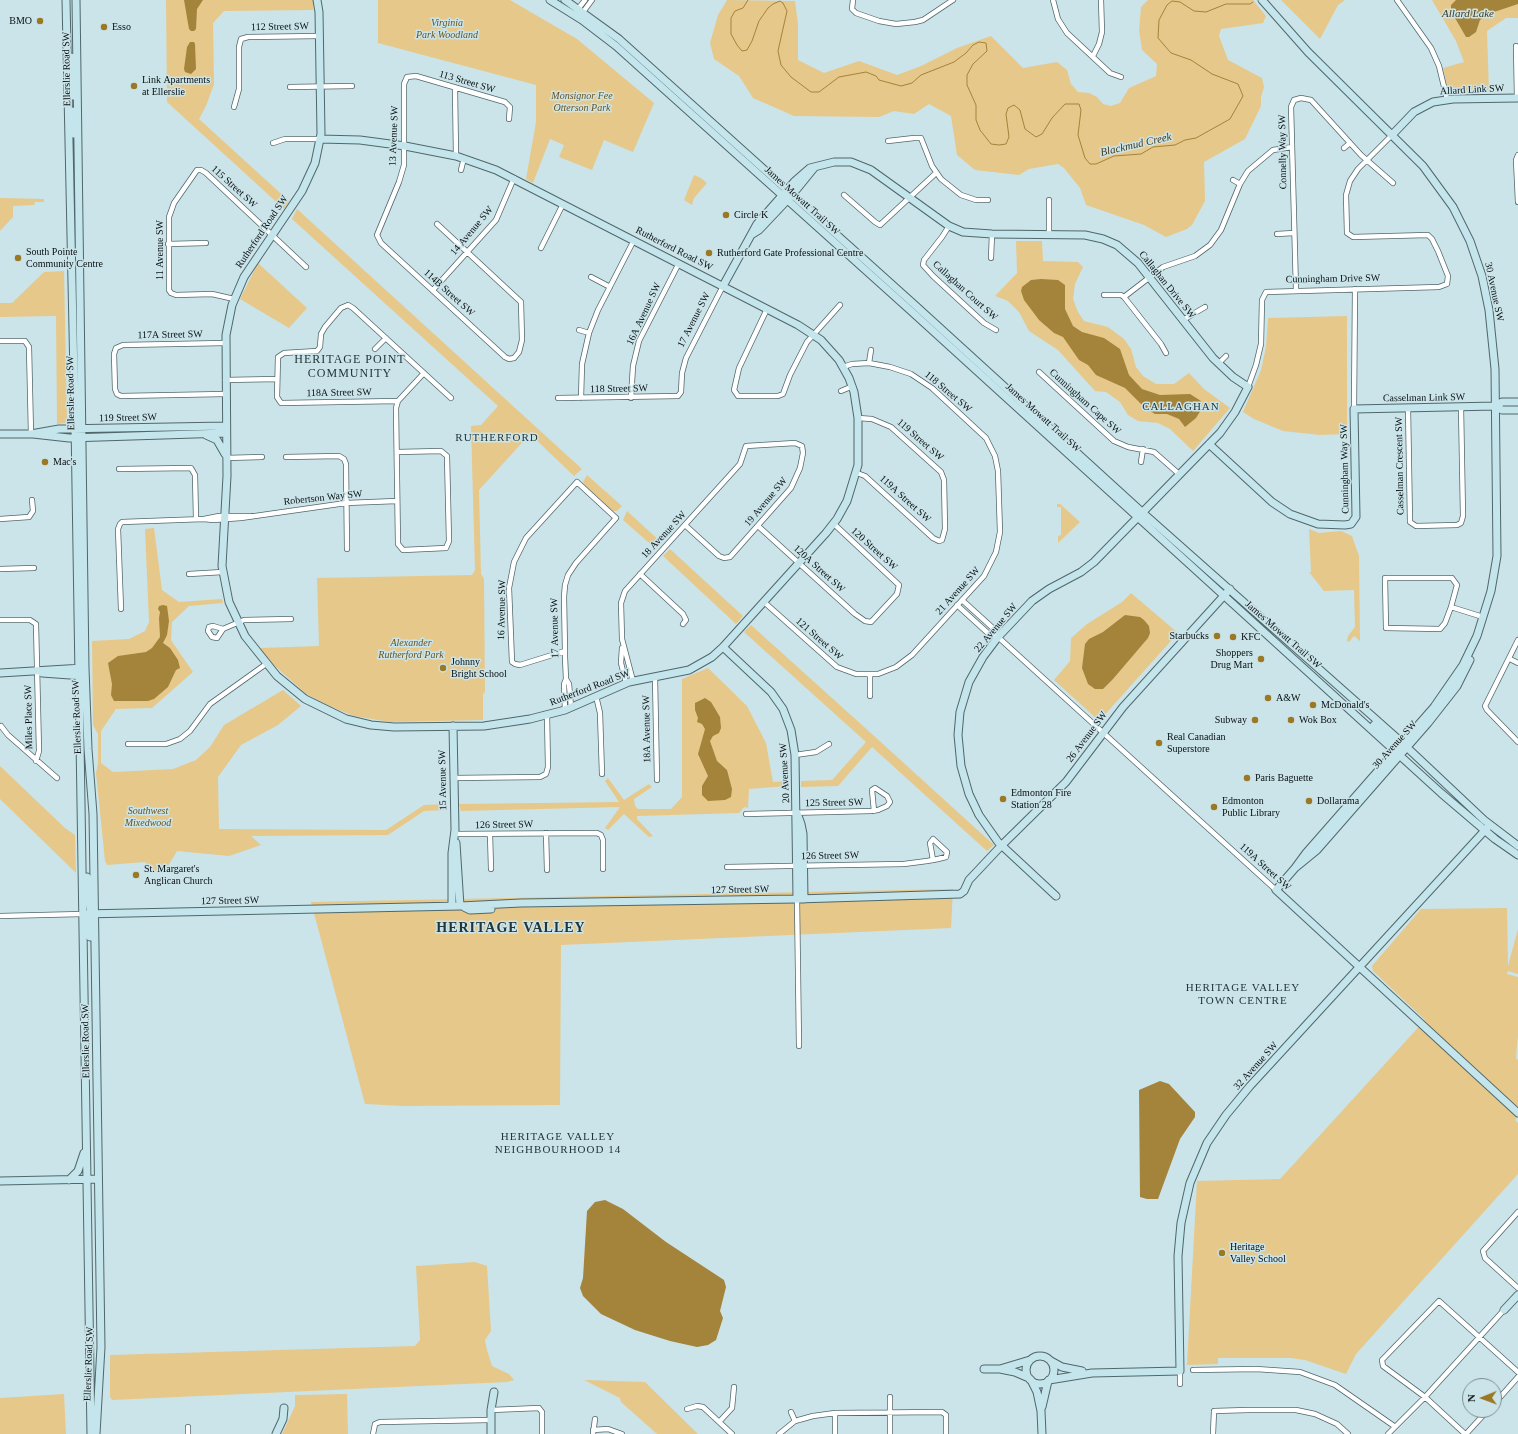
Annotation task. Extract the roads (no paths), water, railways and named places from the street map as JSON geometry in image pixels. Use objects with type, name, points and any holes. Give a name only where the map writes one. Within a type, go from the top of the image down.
[{"type":"street","name":"Ellerslie Road SW","points":[[65,0],[78,429]]},
{"type":"street","name":"Ellerslie Road SW","points":[[76,0],[79,186],[78,438],[82,672],[81,828],[91,1434]]},
{"type":"street","name":"Rutherford Road SW","points":[[317,0],[319,12]]},
{"type":"street","name":"Rutherford Road SW","points":[[320,0],[320,139],[315,163],[308,181],[273,234],[248,268],[234,299],[225,343],[226,458],[225,517],[222,552],[223,572],[227,595],[237,622],[245,636],[282,682],[305,699],[346,719],[387,727],[501,724],[547,715],[568,709],[629,682],[689,670],[703,663],[723,647],[834,524],[848,501],[857,473],[859,453],[858,418],[853,386],[843,366],[829,348],[813,335],[767,309],[514,178],[456,156],[405,146],[360,140],[320,139]]},
{"type":"street","name":"James Mowatt Trail SW","points":[[550,0],[579,13],[619,39],[787,195],[1140,515],[1230,589],[1370,714],[1401,749],[1518,855]]},
{"type":"street","name":"James Mowatt Trail SW","points":[[565,0],[579,13]]},
{"type":"street","points":[[579,13],[585,0]]},
{"type":"street","points":[[579,13],[592,0]]},
{"type":"street","points":[[853,0],[852,9],[856,13],[879,21],[896,24],[923,20],[953,0]]},
{"type":"street","points":[[1053,0],[1060,24],[1110,73],[1121,77]]},
{"type":"street","points":[[1093,56],[1099,44],[1102,32],[1101,0]]},
{"type":"street","name":"30 Avenue SW","points":[[1262,0],[1308,52],[1423,166],[1442,191],[1459,218],[1477,258],[1486,294],[1493,348],[1496,406],[1497,551],[1493,581],[1483,617],[1470,653],[1434,707],[1401,749],[1306,853],[1276,890]]},
{"type":"street","points":[[1397,0],[1431,48],[1439,66],[1448,99]]},
{"type":"street","points":[[66,25],[71,52],[73,104],[78,110]]},
{"type":"street","name":"112 Street SW","points":[[234,107],[239,88],[239,47],[241,39],[248,37],[319,36]]},
{"type":"street","points":[[1516,46],[1518,98]]},
{"type":"street","name":"113 Street SW","points":[[407,77],[416,76],[507,103],[510,107],[509,119]]},
{"type":"street","name":"13 Avenue SW","points":[[378,239],[378,232],[401,176],[405,146],[404,84],[407,77]]},
{"type":"street","points":[[290,87],[352,86]]},
{"type":"street","points":[[455,88],[456,156]]},
{"type":"street","name":"Connelly Way SW","points":[[1296,290],[1292,147],[1292,104],[1294,100],[1298,98],[1311,100],[1367,161]]},
{"type":"street","name":"Allard Link SW","points":[[1392,135],[1418,109],[1428,104],[1448,99],[1518,98]]},
{"type":"street","points":[[68,104],[73,115],[74,154],[79,186]]},
{"type":"street","name":"Cunningham Drive SW","points":[[1140,515],[1209,444],[1231,418],[1248,387],[1256,365],[1261,344],[1264,294],[1269,291],[1442,287],[1446,285],[1448,280],[1436,246],[1428,235],[1353,237],[1348,234],[1347,190],[1354,174],[1392,135]]},
{"type":"street","points":[[888,142],[921,138],[936,173],[949,186],[961,195],[976,200],[988,200]]},
{"type":"street","points":[[273,143],[285,139],[320,139]]},
{"type":"street","points":[[1344,148],[1350,143]]},
{"type":"street","points":[[1124,297],[1163,266],[1195,256],[1210,245],[1221,230],[1240,184],[1248,171],[1269,153],[1279,148],[1292,147]]},
{"type":"street","points":[[1518,155],[1516,160],[1518,202]]},
{"type":"street","points":[[461,170],[464,158]]},
{"type":"street","points":[[1367,161],[1393,183]]},
{"type":"street","name":"Callaghan Drive SW","points":[[787,195],[814,168],[834,162],[856,163],[872,170],[949,226],[969,233],[1085,235],[1109,241],[1129,254],[1218,364],[1248,387]]},
{"type":"street","name":"115 Street SW","points":[[201,170],[273,234],[306,267]]},
{"type":"street","name":"11 Avenue SW","points":[[201,170],[194,173],[172,206],[168,223],[169,288],[171,293],[212,294],[234,299]]},
{"type":"street","points":[[844,194],[878,224],[885,222],[936,173]]},
{"type":"street","name":"14 Avenue SW","points":[[433,290],[496,220],[514,178]]},
{"type":"street","points":[[1233,180],[1240,184]]},
{"type":"street","points":[[1237,191],[1242,193]]},
{"type":"street","name":"17 Avenue SW","points":[[680,395],[682,373],[686,358],[723,286],[750,236],[759,230],[787,195]]},
{"type":"street","points":[[1049,200],[1049,234]]},
{"type":"street","points":[[541,248],[563,204]]},
{"type":"street","points":[[437,224],[467,252]]},
{"type":"street","name":"Callaghan Court SW","points":[[949,226],[924,260],[923,265],[984,323],[996,330]]},
{"type":"street","points":[[1277,234],[1294,233]]},
{"type":"street","points":[[991,258],[992,234]]},
{"type":"street","name":"114B Street SW","points":[[378,239],[509,359],[514,358],[517,355],[522,340],[521,304],[518,299],[467,252]]},
{"type":"street","points":[[581,398],[582,364],[589,333],[634,240]]},
{"type":"street","points":[[168,244],[206,243]]},
{"type":"street","name":"16A Avenue SW","points":[[632,398],[632,366],[639,341],[679,263]]},
{"type":"street","points":[[591,277],[610,287]]},
{"type":"street","name":"Cunningham Way SW","points":[[1209,444],[1272,502],[1290,514],[1318,524],[1348,525],[1354,520],[1356,513],[1354,409],[1355,289]]},
{"type":"street","points":[[1104,295],[1121,295],[1124,297],[1161,344],[1166,353]]},
{"type":"street","points":[[225,380],[277,379],[278,356],[284,353],[317,351],[320,347],[321,334],[325,327],[341,308],[347,305],[353,308],[451,398]]},
{"type":"street","points":[[767,309],[740,363],[734,387],[735,394],[741,396],[780,396],[784,393],[790,375],[805,345],[840,305]]},
{"type":"street","points":[[1182,320],[1205,307]]},
{"type":"street","points":[[579,330],[589,333]]},
{"type":"street","points":[[375,350],[386,338]]},
{"type":"street","points":[[0,341],[25,341],[29,347],[30,434]]},
{"type":"street","name":"117A Street SW","points":[[225,343],[123,345],[116,348],[114,354],[117,394],[124,396],[225,394]]},
{"type":"street","points":[[869,363],[871,350]]},
{"type":"street","points":[[1218,364],[1226,356]]},
{"type":"street","name":"118 Street SW","points":[[843,366],[869,363],[900,370],[926,383],[981,433],[989,442],[997,461]]},
{"type":"street","name":"Cunningham Cape SW","points":[[1039,372],[1114,441],[1128,447],[1143,449],[1157,454],[1179,474]]},
{"type":"street","points":[[397,452],[441,451],[446,455],[448,546],[441,550],[402,550],[398,544],[396,410],[398,401],[424,373]]},
{"type":"street","name":"118A Street SW","points":[[277,379],[277,397],[280,402],[398,401]]},
{"type":"street","points":[[841,391],[853,386]]},
{"type":"street","name":"118 Street SW","points":[[558,398],[675,397],[680,395]]},
{"type":"street","points":[[1518,402],[1502,402],[1496,406],[1502,410],[1518,410]]},
{"type":"street","name":"Casselman Link SW","points":[[1354,409],[1496,406]]},
{"type":"street","name":"Casselman Crescent SW","points":[[1408,408],[1410,522],[1416,526],[1461,524],[1463,516],[1461,407]]},
{"type":"street","name":"119 Street SW","points":[[858,418],[872,419],[891,426],[940,470],[943,475],[945,531],[940,540]]},
{"type":"street","name":"119 Street SW","points":[[30,434],[59,429],[226,430]]},
{"type":"street","name":"119 Street SW","points":[[0,434],[30,434],[78,438],[200,434],[226,430]]},
{"type":"street","points":[[200,434],[217,440],[222,447],[226,458],[262,457]]},
{"type":"street","name":"18 Avenue SW","points":[[629,682],[621,663],[622,597],[625,591],[740,464],[746,446],[795,443],[803,447]]},
{"type":"street","name":"19 Avenue SW","points":[[685,525],[719,556],[726,558],[730,557],[794,484],[800,468],[803,447]]},
{"type":"street","points":[[1142,462],[1143,449]]},
{"type":"street","points":[[286,456],[343,457],[346,464],[347,549]]},
{"type":"street","name":"21 Avenue SW","points":[[870,675],[887,672],[904,662],[986,573],[996,552],[1000,532],[997,461]]},
{"type":"street","points":[[119,469],[191,468],[195,475],[196,519]]},
{"type":"street","name":"119A Street SW","points":[[857,473],[865,476],[933,538],[940,540]]},
{"type":"street","name":"17 Avenue SW","points":[[568,709],[564,684],[566,679],[564,597],[568,575],[576,563],[616,518],[577,482]]},
{"type":"street","name":"16 Avenue SW","points":[[565,651],[530,662],[515,664],[511,658],[509,596],[514,562],[530,532],[577,482]]},
{"type":"street","points":[[0,519],[29,517],[33,511],[32,500]]},
{"type":"street","name":"Robertson Way SW","points":[[121,609],[118,537],[120,524],[122,522],[251,516],[346,503],[397,501]]},
{"type":"street","name":"James Mowatt Trail SW","points":[[1140,515],[1223,596],[1348,707],[1448,786],[1487,828],[1518,846]]},
{"type":"street","name":"22 Avenue SW","points":[[1056,896],[1001,846],[982,819],[972,800],[961,766],[958,742],[960,712],[970,682],[983,657],[998,637],[1040,594],[1086,569],[1140,515]]},
{"type":"street","name":"120 Street SW","points":[[834,524],[896,582],[899,588],[897,594],[874,620],[869,622]]},
{"type":"street","name":"120A Street SW","points":[[758,526],[855,614],[869,622]]},
{"type":"street","points":[[1192,567],[1203,572],[1222,588],[1230,589]]},
{"type":"street","points":[[0,569],[34,568]]},
{"type":"street","points":[[190,574],[223,572]]},
{"type":"street","points":[[640,574],[683,614],[686,620],[683,624]]},
{"type":"street","points":[[1385,578],[1452,578],[1457,585],[1450,607],[1445,623],[1440,629],[1386,628],[1385,578]]},
{"type":"street","name":"26 Avenue SW","points":[[960,894],[964,891],[969,880],[1001,846],[1066,782],[1143,684],[1230,589]]},
{"type":"street","name":"119A Street SW","points":[[962,600],[995,630],[998,637]]},
{"type":"street","name":"121 Street SW","points":[[764,602],[833,664],[848,672],[870,675]]},
{"type":"street","name":"119A Street SW","points":[[957,605],[990,634],[998,637],[1518,1113]]},
{"type":"street","points":[[1450,607],[1483,617]]},
{"type":"street","points":[[223,629],[237,622],[246,620],[291,619]]},
{"type":"street","name":"Miles Place SW","points":[[0,620],[30,620],[35,622],[37,626],[39,751],[36,761]]},
{"type":"street","points":[[1263,631],[1311,666],[1318,667]]},
{"type":"street","points":[[1518,640],[1510,659],[1485,706],[1486,710],[1518,742]]},
{"type":"street","name":"18 Avenue SW","points":[[622,646],[629,682]]},
{"type":"street","name":"20 Avenue SW","points":[[723,647],[765,685],[786,707],[795,755],[796,813],[802,829],[800,899]]},
{"type":"street","points":[[1510,659],[1518,663]]},
{"type":"street","points":[[128,744],[166,744],[180,739],[190,731],[210,704],[266,664]]},
{"type":"street","points":[[0,673],[38,672],[44,674],[82,672]]},
{"type":"street","name":"Ellerslie Road SW","points":[[82,672],[93,814],[100,1347],[96,1434]]},
{"type":"street","points":[[1312,674],[1318,675],[1370,714]]},
{"type":"street","points":[[870,675],[870,696]]},
{"type":"street","name":"18A Avenue SW","points":[[655,677],[657,780]]},
{"type":"street","points":[[596,696],[600,709],[602,774]]},
{"type":"street","points":[[453,778],[540,777],[546,774],[548,767],[547,715]]},
{"type":"street","name":"Miles Place SW","points":[[1,726],[36,761],[57,778]]},
{"type":"street","name":"15 Avenue SW","points":[[453,726],[455,834],[458,854],[460,906]]},
{"type":"street","points":[[795,755],[816,752],[829,744]]},
{"type":"street","name":"125 Street SW","points":[[746,814],[874,810],[887,806],[890,802],[887,796],[875,788],[872,790],[874,810]]},
{"type":"street","points":[[81,828],[90,909],[94,914]]},
{"type":"street","name":"32 Avenue SW","points":[[1180,1384],[1178,1256],[1180,1230],[1185,1201],[1197,1165],[1216,1128],[1240,1098],[1487,828]]},
{"type":"street","name":"126 Street SW","points":[[455,834],[596,833],[602,836],[603,869]]},
{"type":"street","name":"15 Avenue SW","points":[[452,906],[452,853],[455,834]]},
{"type":"street","points":[[490,834],[491,869]]},
{"type":"street","points":[[546,834],[547,870]]},
{"type":"street","name":"126 Street SW","points":[[727,867],[904,864],[933,860],[945,858],[948,854],[934,839],[930,843],[933,860]]},
{"type":"street","name":"127 Street SW","points":[[0,916],[452,906],[460,906],[470,910],[481,910],[510,907],[521,903],[800,899],[960,894]]},
{"type":"street","points":[[799,1046],[800,899]]},
{"type":"street","points":[[83,914],[89,920],[95,996]]},
{"type":"street","points":[[69,1180],[78,1171],[86,1143]]},
{"type":"street","points":[[0,1181],[98,1179]]},
{"type":"street","points":[[1518,1212],[1486,1248],[1483,1254],[1485,1258],[1518,1288]]},
{"type":"street","points":[[1388,1434],[1394,1426],[1425,1397],[1518,1295]]},
{"type":"street","points":[[1481,1418],[1466,1434],[1425,1397],[1382,1366],[1382,1360],[1439,1301],[1518,1372]]},
{"type":"street","points":[[1000,1369],[1040,1356],[1062,1367],[1092,1373]]},
{"type":"street","points":[[1030,1360],[1026,1369],[1037,1392],[1041,1411],[1042,1434]]},
{"type":"street","points":[[1041,1411],[1049,1381],[1054,1373],[1050,1361]]},
{"type":"street","points":[[984,1369],[1000,1369],[1015,1372],[1041,1384],[1049,1381],[1092,1373],[1180,1371]]},
{"type":"street","points":[[1193,1370],[1256,1369],[1300,1372],[1335,1385],[1394,1426]]},
{"type":"street","points":[[1502,1395],[1518,1377]]},
{"type":"street","points":[[720,1421],[732,1408],[734,1387]]},
{"type":"street","points":[[491,1434],[490,1420],[494,1392]]},
{"type":"street","points":[[890,1397],[890,1434]]},
{"type":"street","points":[[687,1409],[697,1406],[703,1407],[720,1421],[732,1434]]},
{"type":"street","points":[[276,1434],[282,1419],[284,1408]]},
{"type":"street","points":[[491,1410],[539,1408],[542,1412],[542,1434]]},
{"type":"street","points":[[1213,1434],[1214,1411],[1248,1410],[1296,1410],[1315,1414],[1337,1424],[1348,1434]]},
{"type":"street","points":[[791,1412],[795,1421]]},
{"type":"street","points":[[779,1434],[795,1421],[813,1416],[835,1413],[942,1412],[946,1415],[946,1434]]},
{"type":"street","points":[[835,1413],[835,1434]]},
{"type":"street","points":[[595,1419],[593,1432],[608,1429],[622,1434]]},
{"type":"street","points":[[374,1434],[375,1424],[380,1422],[490,1420]]},
{"type":"street","points":[[188,1427],[188,1434]]},
{"type":"water","points":[[184,0],[203,0],[197,9],[196,29],[194,31],[189,29]]},
{"type":"water","name":"Allard Lake","points":[[1456,0],[1518,0],[1518,4],[1488,14],[1480,20],[1476,32],[1469,37],[1466,37],[1451,11],[1451,5]]},
{"type":"water","points":[[190,42],[194,42],[195,44],[196,69],[191,74],[185,72],[184,69],[187,47]]},
{"type":"water","points":[[1031,280],[1058,280],[1065,285],[1065,309],[1073,326],[1082,332],[1104,338],[1120,349],[1129,375],[1142,389],[1160,395],[1190,394],[1201,401],[1201,410],[1196,418],[1185,427],[1179,419],[1167,414],[1155,414],[1145,408],[1125,388],[1096,375],[1088,365],[1079,360],[1063,337],[1054,333],[1039,320],[1024,300],[1021,291],[1022,287]]},
{"type":"water","points":[[159,606],[167,606],[169,621],[167,635],[163,643],[170,648],[178,660],[180,668],[176,670],[168,687],[154,699],[148,701],[114,701],[111,695],[112,684],[108,663],[118,656],[146,652],[152,648],[160,637],[160,612],[158,609]]},
{"type":"water","points":[[1125,615],[1140,617],[1144,620],[1149,626],[1150,633],[1148,638],[1103,689],[1095,689],[1088,684],[1082,668],[1085,644],[1089,639],[1103,632]]},
{"type":"water","points":[[705,698],[711,702],[720,717],[721,728],[719,733],[713,736],[710,741],[717,761],[727,770],[732,789],[731,797],[725,800],[708,801],[702,795],[702,786],[708,776],[698,754],[705,729],[702,724],[697,722],[698,718],[695,710],[695,703]]},
{"type":"water","points":[[1160,1081],[1169,1084],[1195,1112],[1195,1117],[1180,1139],[1158,1199],[1147,1199],[1140,1197],[1139,1090]]},
{"type":"water","points":[[605,1200],[623,1209],[666,1242],[724,1280],[726,1287],[720,1311],[723,1318],[716,1340],[708,1345],[697,1347],[670,1341],[635,1330],[601,1314],[583,1296],[580,1288],[583,1278],[587,1211],[595,1202]]},
{"type":"waterway","name":"Blackmud Creek","points":[[748,0],[743,8],[735,11],[731,18],[731,34],[737,45],[742,51],[747,50],[759,21],[768,8],[780,1],[783,3],[787,11],[778,51],[781,65],[791,77],[811,92],[819,92],[839,77],[866,72],[876,76],[879,80],[901,86],[912,83],[921,75],[954,62],[966,53],[973,45],[979,42],[986,43],[987,51],[973,64],[967,75],[967,85],[976,105],[976,120],[980,130],[991,144],[1006,144],[1009,137],[1006,114],[1008,108],[1014,105],[1020,110],[1025,129],[1036,137],[1042,134],[1052,118],[1065,104],[1079,104],[1081,110],[1078,135],[1085,158],[1090,164],[1096,164],[1114,156],[1141,154],[1153,147],[1175,145],[1185,140],[1196,138],[1230,119],[1243,96],[1238,84],[1212,74],[1191,60],[1171,53],[1158,38],[1159,20],[1167,5],[1172,1],[1180,2],[1194,11],[1206,12],[1226,4],[1250,4],[1253,2]]},
{"type":"place","name":"BMO","points":[[40,21]]},
{"type":"place","name":"Esso","points":[[104,27]]},
{"type":"place","name":"Link Apartments at Ellerslie","points":[[134,86]]},
{"type":"place","name":"Circle K","points":[[726,215]]},
{"type":"place","name":"Rutherford Gate Professional Centre","points":[[709,253]]},
{"type":"place","name":"South Pointe Community Centre","points":[[18,258]]},
{"type":"place","name":"Mac's","points":[[45,462]]},
{"type":"place","name":"Starbucks","points":[[1217,636]]},
{"type":"place","name":"KFC","points":[[1233,637]]},
{"type":"place","name":"Shoppers Drug Mart","points":[[1261,659]]},
{"type":"place","name":"Johnny Bright School","points":[[443,668]]},
{"type":"place","name":"A&W","points":[[1268,698]]},
{"type":"place","name":"McDonald's","points":[[1313,705]]},
{"type":"place","name":"Subway","points":[[1255,720]]},
{"type":"place","name":"Wok Box","points":[[1291,720]]},
{"type":"place","name":"Real Canadian Superstore","points":[[1159,743]]},
{"type":"place","name":"Paris Baguette","points":[[1247,778]]},
{"type":"place","name":"Edmonton Fire Station 28","points":[[1003,799]]},
{"type":"place","name":"Dollarama","points":[[1309,801]]},
{"type":"place","name":"Edmonton Public Library","points":[[1214,807]]},
{"type":"place","name":"St. Margaret's Anglican Church","points":[[136,875]]},
{"type":"place","name":"Heritage Valley School","points":[[1222,1253]]},
{"type":"district","name":"HERITAGE POINT COMMUNITY","points":[[350,367]]},
{"type":"district","name":"CALLAGHAN","points":[[1181,407]]},
{"type":"district","name":"RUTHERFORD","points":[[497,438]]},
{"type":"district","name":"HERITAGE VALLEY","points":[[511,928]]},
{"type":"district","name":"HERITAGE VALLEY TOWN CENTRE","points":[[1243,994]]},
{"type":"district","name":"HERITAGE VALLEY NEIGHBOURHOOD 14","points":[[558,1143]]},
{"type":"park label","name":"Virginia Park Woodland","points":[[447,28]]},
{"type":"park label","name":"Monsignor Fee Otterson Park","points":[[582,102]]},
{"type":"park label","name":"Alexander Rutherford Park","points":[[411,648]]},
{"type":"park label","name":"Southwest Mixedwood","points":[[148,816]]}]
